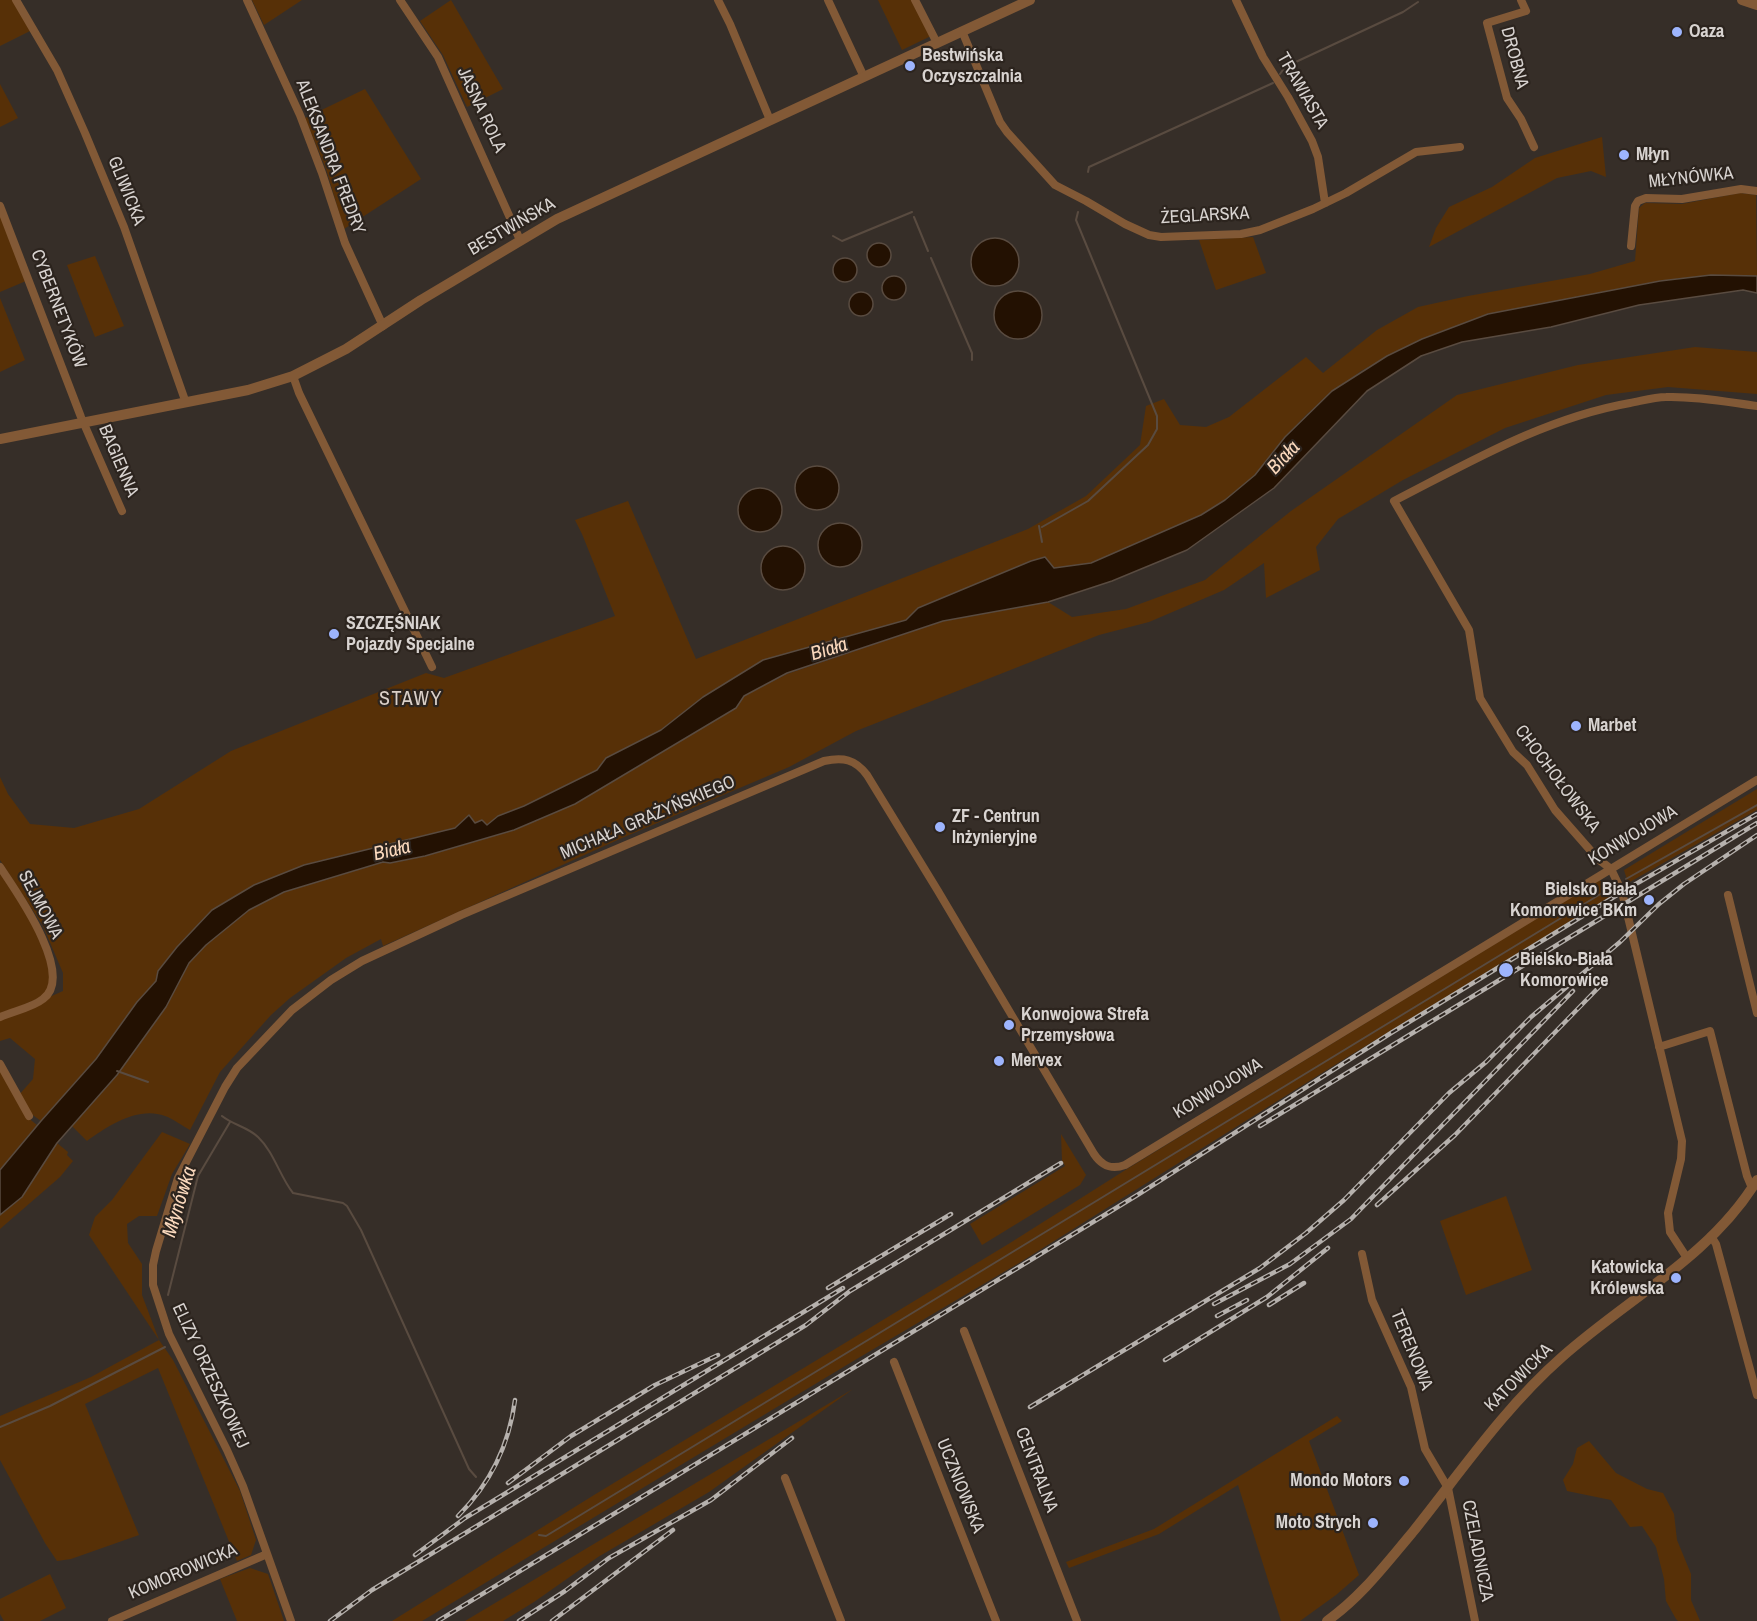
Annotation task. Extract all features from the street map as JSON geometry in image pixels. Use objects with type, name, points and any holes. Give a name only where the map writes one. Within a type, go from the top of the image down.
[{"type":"street","name":"GLIWICKA","points":[[16,0],[57,70],[85,133],[124,227],[186,403]]},
{"type":"street","name":"ALEKSANDRA FREDRY","points":[[248,0],[300,115],[345,243],[383,326]]},
{"type":"street","name":"JASNA ROLA","points":[[400,0],[421,28],[438,57],[520,240]]},
{"type":"street","points":[[718,0],[770,120]]},
{"type":"street","points":[[828,0],[864,77]]},
{"type":"street","points":[[915,0],[937,44]]},
{"type":"street","name":"BESTWIŃSKA","points":[[0,439],[248,390],[293,376],[346,349],[422,300],[557,219],[1030,0]]},
{"type":"street","name":"TRAWIASTA","points":[[1236,0],[1263,57],[1312,141],[1325,203]]},
{"type":"street","name":"DROBNA","points":[[1521,0],[1526,11],[1487,23],[1507,98],[1521,119],[1534,147]]},
{"type":"street","points":[[1742,0],[1757,5]]},
{"type":"street","name":"ŻEGLARSKA","points":[[962,32],[1000,122],[1055,185],[1149,235],[1172,237],[1241,234],[1276,224],[1325,203],[1416,152],[1460,147]]},
{"type":"street","name":"MŁYNÓWKA","points":[[1631,246],[1635,206],[1638,201],[1646,198],[1682,199],[1741,189],[1757,191]]},
{"type":"street","name":"CYBERNETYKÓW","points":[[0,206],[85,423]]},
{"type":"street","points":[[293,376],[299,393],[432,667]]},
{"type":"street","name":"CHOCHOŁOWSKA","points":[[1687,1258],[1670,1232],[1668,1214],[1682,1159],[1682,1141],[1626,903],[1611,869],[1598,859],[1555,810],[1527,765],[1513,752],[1480,698],[1469,630],[1394,501],[1524,435],[1612,406],[1664,397],[1705,399],[1757,406]]},
{"type":"street","name":"BAGIENNA","points":[[85,423],[122,511]]},
{"type":"street","name":"MICHAŁA GRAŻYŃSKIEGO","points":[[461,915],[824,761],[838,758],[850,760]]},
{"type":"street","name":"KONWOJOWA","points":[[850,760],[859,764],[867,775],[1094,1154],[1107,1167],[1117,1168],[1125,1166],[1757,780]]},
{"type":"street","name":"SEJMOWA","points":[[0,867],[39,930],[54,977],[53,987],[43,1000],[0,1017]]},
{"type":"street","points":[[1728,895],[1757,1012]]},
{"type":"street","name":"ELIZY ORZESZKOWEJ","points":[[291,1621],[243,1486],[163,1319],[153,1285],[156,1251],[178,1178],[225,1087],[237,1068],[253,1050],[292,1010],[332,980],[362,961],[461,915]]},
{"type":"street","points":[[1659,1047],[1710,1031],[1747,1176],[1755,1184]]},
{"type":"street","points":[[0,1064],[29,1116]]},
{"type":"street","name":"KATOWICKA","points":[[1327,1621],[1345,1609],[1365,1590],[1496,1425],[1562,1357],[1687,1258],[1711,1236],[1755,1184]]},
{"type":"street","points":[[1711,1236],[1716,1244],[1757,1395]]},
{"type":"street","name":"TERENOWA","points":[[1362,1254],[1372,1300],[1411,1387],[1425,1449],[1448,1488]]},
{"type":"street","name":"CENTRALNA","points":[[964,1331],[1077,1621]]},
{"type":"street","name":"UCZNIOWSKA","points":[[894,1362],[996,1621]]},
{"type":"street","points":[[785,1478],[841,1621]]},
{"type":"street","name":"CZELADNICZA","points":[[1448,1488],[1475,1621]]},
{"type":"street","name":"KOMOROWICKA","points":[[112,1621],[267,1554]]},
{"type":"shaded area","points":[[0,0],[13,0],[32,30],[0,46]]},
{"type":"shaded area","points":[[252,0],[302,0],[264,25]]},
{"type":"shaded area","points":[[451,0],[503,89],[467,107],[443,55],[420,21]]},
{"type":"shaded area","points":[[878,0],[913,0],[931,36],[902,50]]},
{"type":"shaded area","points":[[0,84],[18,118],[0,127]]},
{"type":"shaded area","points":[[365,89],[421,179],[344,229],[326,169],[305,118]]},
{"type":"shaded area","points":[[1602,137],[1606,177],[1591,171],[1557,178],[1429,247],[1436,228],[1449,207],[1492,187],[1535,158]]},
{"type":"shaded area","points":[[1740,193],[1756,195],[1757,276],[1711,275],[1660,281],[1488,314],[1422,339],[1361,371],[1307,414],[1285,437],[1255,475],[1225,500],[1201,515],[1091,563],[1053,568],[1031,561],[918,608],[906,620],[763,660],[703,697],[661,730],[606,758],[597,770],[524,806],[498,816],[487,825],[475,823],[469,815],[455,828],[304,865],[212,910],[177,947],[158,971],[156,981],[137,1002],[96,1059],[41,1121],[30,1113],[19,1095],[33,1079],[35,1059],[10,1038],[0,1041],[0,1019],[63,991],[63,973],[43,926],[0,860],[0,777],[8,794],[30,824],[74,828],[139,809],[231,751],[426,673],[444,678],[615,616],[575,520],[628,501],[696,659],[1028,529],[1086,496],[1140,445],[1146,406],[1164,399],[1180,425],[1206,427],[1229,417],[1306,357],[1323,373],[1377,330],[1418,307],[1590,274],[1635,261],[1639,208],[1645,203],[1682,204]]},
{"type":"shaded area","points":[[0,215],[26,281],[0,292]]},
{"type":"shaded area","points":[[1253,237],[1266,273],[1216,290],[1199,240]]},
{"type":"shaded area","points":[[95,256],[124,326],[95,337],[67,265]]},
{"type":"shaded area","points":[[0,298],[25,360],[0,372]]},
{"type":"shaded area","points":[[1695,347],[1757,352],[1757,394],[1668,387],[1606,395],[1505,428],[1403,480],[1338,519],[1316,547],[1320,570],[1266,598],[1264,563],[1224,590],[1149,622],[1099,635],[856,731],[789,767],[622,838],[383,946],[381,939],[346,958],[290,998],[271,1015],[220,1072],[190,1130],[168,1117],[155,1114],[124,1119],[87,1141],[72,1126],[117,1075],[166,1007],[189,963],[222,930],[249,910],[284,892],[383,862],[390,863],[425,856],[514,830],[575,804],[736,708],[744,696],[787,674],[943,621],[1048,602],[1072,617],[1126,609],[1205,580],[1291,511],[1457,395],[1578,365]]},
{"type":"shaded area","points":[[1757,789],[1757,810],[1628,883],[1624,870]]},
{"type":"shaded area","points":[[0,871],[34,925],[52,980],[44,996],[0,1015]]},
{"type":"shaded area","points":[[1598,881],[1609,883],[1616,893],[1346,1058],[1019,1263],[422,1621],[392,1621],[594,1495],[1010,1243]]},
{"type":"shaded area","points":[[0,1068],[27,1117],[37,1125],[0,1170]]},
{"type":"shaded area","points":[[162,1132],[190,1144],[172,1174],[157,1216],[139,1216],[127,1224],[128,1243],[142,1264],[142,1295],[159,1340],[89,1235],[95,1217],[112,1200]]},
{"type":"shaded area","points":[[1061,1134],[1086,1175],[1080,1185],[982,1245],[970,1224],[1065,1166],[1062,1160]]},
{"type":"shaded area","points":[[57,1143],[68,1152],[67,1155],[73,1161],[60,1177],[0,1229],[0,1215],[22,1197]]},
{"type":"shaded area","points":[[1506,1196],[1532,1270],[1466,1295],[1440,1221]]},
{"type":"shaded area","points":[[159,1340],[173,1360],[240,1491],[256,1540],[251,1555],[237,1561],[158,1368],[85,1404],[139,1535],[71,1559],[57,1561],[0,1460],[0,1416],[91,1377]]},
{"type":"shaded area","points":[[853,1389],[709,1492],[598,1557],[503,1621],[465,1621]]},
{"type":"shaded area","points":[[1337,1416],[1342,1421],[1309,1441],[1359,1575],[1300,1621],[1281,1621],[1238,1485],[1159,1534],[1069,1568],[1066,1562],[1154,1529]]},
{"type":"shaded area","points":[[1589,1441],[1616,1473],[1647,1489],[1663,1493],[1674,1514],[1677,1540],[1691,1574],[1691,1600],[1700,1621],[1678,1621],[1676,1619],[1666,1601],[1664,1579],[1656,1547],[1642,1526],[1630,1527],[1611,1500],[1567,1491],[1563,1480],[1573,1464],[1577,1448]]},
{"type":"shaded area","points":[[250,1568],[268,1574],[284,1621],[237,1621],[220,1579]]},
{"type":"shaded area","points":[[50,1574],[66,1608],[40,1621],[4,1621],[0,1614],[0,1599]]},
{"type":"water","points":[[995,238],[1012,245],[1019,262],[1012,279],[995,286],[978,279],[971,262],[978,245]]},
{"type":"water","points":[[879,243],[888,246],[891,255],[888,264],[879,267],[870,264],[867,255],[870,246]]},
{"type":"water","points":[[845,258],[854,261],[857,270],[854,279],[845,282],[836,279],[833,270],[836,261]]},
{"type":"water","name":"Biała","points":[[1711,275],[1757,276],[1757,293],[1743,290],[1639,305],[1551,327],[1462,342],[1421,356],[1367,391],[1274,488],[1187,550],[1112,581],[1048,602],[943,621],[787,673],[744,696],[736,708],[575,804],[514,830],[425,856],[390,863],[383,862],[284,892],[249,910],[206,945],[189,963],[166,1007],[117,1075],[57,1143],[22,1197],[0,1215],[0,1170],[96,1059],[137,1002],[156,981],[158,971],[177,947],[212,910],[254,885],[304,865],[455,828],[469,815],[475,823],[482,820],[487,825],[498,816],[524,806],[597,770],[606,758],[661,730],[703,697],[763,660],[906,620],[918,608],[1031,561],[1045,557],[1054,568],[1091,563],[1201,515],[1225,500],[1255,475],[1285,437],[1332,391],[1387,356],[1422,339],[1488,314],[1660,281]]},
{"type":"water","points":[[894,276],[903,279],[906,288],[903,297],[894,300],[885,297],[882,288],[885,279]]},
{"type":"water","points":[[1013,291],[1023,291],[1035,298],[1042,310],[1042,320],[1035,332],[1023,339],[1013,339],[998,328],[994,320],[994,310],[1005,295]]},
{"type":"water","points":[[861,292],[870,295],[873,304],[870,313],[861,316],[852,313],[849,304],[852,295]]},
{"type":"water","points":[[817,466],[833,472],[839,488],[833,504],[817,510],[801,504],[795,488],[801,472]]},
{"type":"water","points":[[760,488],[776,494],[782,510],[776,526],[760,532],[744,526],[738,510],[744,494]]},
{"type":"water","points":[[840,523],[856,529],[862,545],[856,561],[840,567],[824,561],[818,545],[824,529]]},
{"type":"water","points":[[783,546],[799,552],[805,568],[799,584],[783,590],[767,584],[761,568],[767,552]]},
{"type":"waterway","points":[[1280,74],[1285,67],[1403,12],[1418,2]]},
{"type":"waterway","points":[[1088,172],[1089,167],[1273,83]]},
{"type":"waterway","points":[[833,236],[842,241],[912,212]]},
{"type":"waterway","points":[[1042,527],[1088,501],[1148,445],[1157,429],[1157,416],[1076,220],[1078,212]]},
{"type":"waterway","points":[[914,217],[928,251]]},
{"type":"waterway","points":[[931,258],[972,353],[972,360]]},
{"type":"waterway","points":[[1039,526],[1042,542]]},
{"type":"waterway","points":[[1626,879],[1757,805]]},
{"type":"waterway","points":[[539,1535],[546,1536],[1612,887]]},
{"type":"waterway","points":[[117,1071],[148,1082]]},
{"type":"waterway","points":[[222,1116],[250,1131],[264,1143],[293,1193],[343,1203],[347,1206],[361,1230],[469,1469],[476,1477]]},
{"type":"waterway","name":"Młynówka","points":[[168,1295],[198,1176],[230,1122]]},
{"type":"waterway","name":"Młynówka","points":[[0,1427],[50,1406],[165,1347]]},
{"type":"railway","points":[[438,1621],[1139,1194],[1391,1033],[1622,892],[1757,814]]},
{"type":"railway","points":[[1260,1126],[1757,823]]},
{"type":"railway","points":[[1030,1407],[1260,1268],[1306,1233],[1344,1200],[1449,1093],[1486,1062],[1531,1017],[1620,942],[1659,904],[1684,884],[1757,835]]},
{"type":"railway","points":[[1377,1205],[1455,1135],[1601,985]]},
{"type":"railway","points":[[1214,1304],[1290,1264],[1351,1219],[1573,991]]},
{"type":"railway","points":[[330,1621],[372,1590],[806,1325],[850,1291],[1061,1163]]},
{"type":"railway","points":[[828,1288],[951,1214]]},
{"type":"railway","points":[[1165,1360],[1267,1297],[1328,1248]]},
{"type":"railway","points":[[1269,1305],[1304,1283]]},
{"type":"railway","points":[[415,1555],[465,1518],[843,1288]]},
{"type":"railway","points":[[1217,1316],[1247,1300]]},
{"type":"railway","points":[[508,1483],[571,1436],[655,1385],[718,1355]]},
{"type":"railway","points":[[458,1516],[480,1491],[496,1463],[508,1433],[515,1400]]},
{"type":"railway","points":[[519,1621],[565,1591],[609,1558],[711,1500],[792,1438]]},
{"type":"railway","points":[[552,1621],[673,1530]]},
{"type":"place","name":"Oaza","points":[[1677,32]]},
{"type":"place","name":"Bestwińska Oczyszczalnia","points":[[910,66]]},
{"type":"place","name":"Młyn","points":[[1624,155]]},
{"type":"place","name":"SZCZĘŚNIAK Pojazdy Specjalne","points":[[334,634]]},
{"type":"place","name":"Marbet","points":[[1576,726]]},
{"type":"place","name":"ZF - Centrun Inżynieryjne","points":[[940,827]]},
{"type":"place","name":"Bielsko Biała Komorowice BKm","points":[[1649,900]]},
{"type":"place","name":"Bielsko-Biała Komorowice","points":[[1506,970]]},
{"type":"place","name":"Konwojowa Strefa Przemysłowa","points":[[1009,1025]]},
{"type":"place","name":"Mervex","points":[[999,1061]]},
{"type":"place","name":"Katowicka Królewska","points":[[1676,1278]]},
{"type":"place","name":"Mondo Motors","points":[[1404,1481]]},
{"type":"place","name":"Moto Strych","points":[[1373,1523]]},
{"type":"district","name":"STAWY","points":[[411,700]]}]
